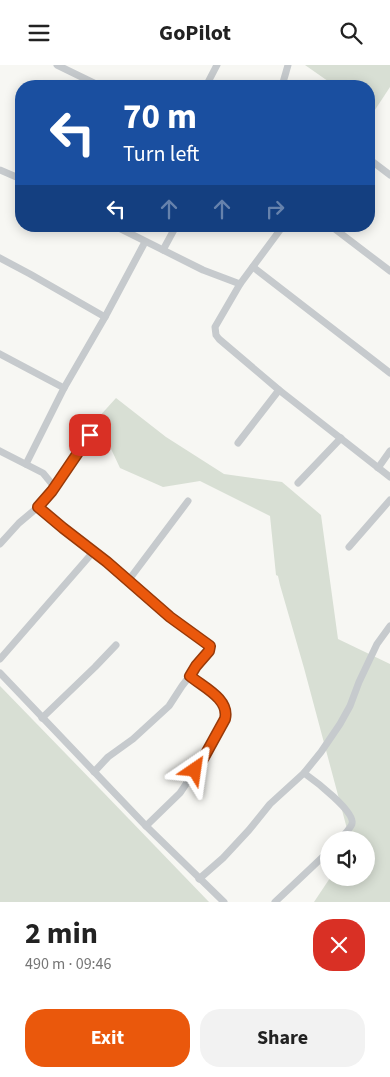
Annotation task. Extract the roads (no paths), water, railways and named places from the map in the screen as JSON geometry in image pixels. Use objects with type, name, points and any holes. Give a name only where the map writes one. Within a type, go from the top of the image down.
[{"type":"street","points":[[57,65],[88,80]]},
{"type":"street","points":[[209,80],[217,65]]},
{"type":"street","points":[[284,80],[288,65]]},
{"type":"street","points":[[375,164],[390,175]]},
{"type":"street","points":[[0,170],[15,176]]},
{"type":"street","points":[[126,232],[203,270],[240,284]]},
{"type":"street","points":[[163,250],[173,232]]},
{"type":"street","points":[[279,232],[240,284],[215,327],[216,335],[279,389],[390,477]]},
{"type":"street","points":[[339,232],[390,271]]},
{"type":"street","points":[[26,464],[64,388],[145,242]]},
{"type":"street","points":[[0,257],[105,317]]},
{"type":"street","points":[[253,267],[390,373]]},
{"type":"street","points":[[0,353],[64,388]]},
{"type":"street","points":[[238,443],[279,389]]},
{"type":"street","points":[[0,544],[52,491],[90,435]]},
{"type":"street","points":[[298,483],[341,438]]},
{"type":"street","points":[[0,451],[43,473],[52,484],[52,491]]},
{"type":"street","points":[[378,467],[390,451]]},
{"type":"street","points":[[349,547],[390,499]]},
{"type":"street","points":[[128,581],[188,501]]},
{"type":"street","points":[[38,507],[94,551],[170,617],[210,646],[209,651],[196,666],[169,706],[133,739],[108,757],[94,772]]},
{"type":"street","points":[[0,659],[94,551]]},
{"type":"street","points":[[199,879],[223,858],[270,804],[304,773],[340,725],[377,644],[390,626]]},
{"type":"street","points":[[42,718],[116,645]]},
{"type":"street","points":[[0,673],[146,826],[224,902]]},
{"type":"street","points":[[146,826],[180,793],[203,759],[225,719],[226,708],[219,699],[190,676]]},
{"type":"street","points":[[304,773],[322,786],[349,813],[352,824],[346,831]]},
{"type":"street","points":[[275,902],[320,860]]}]
